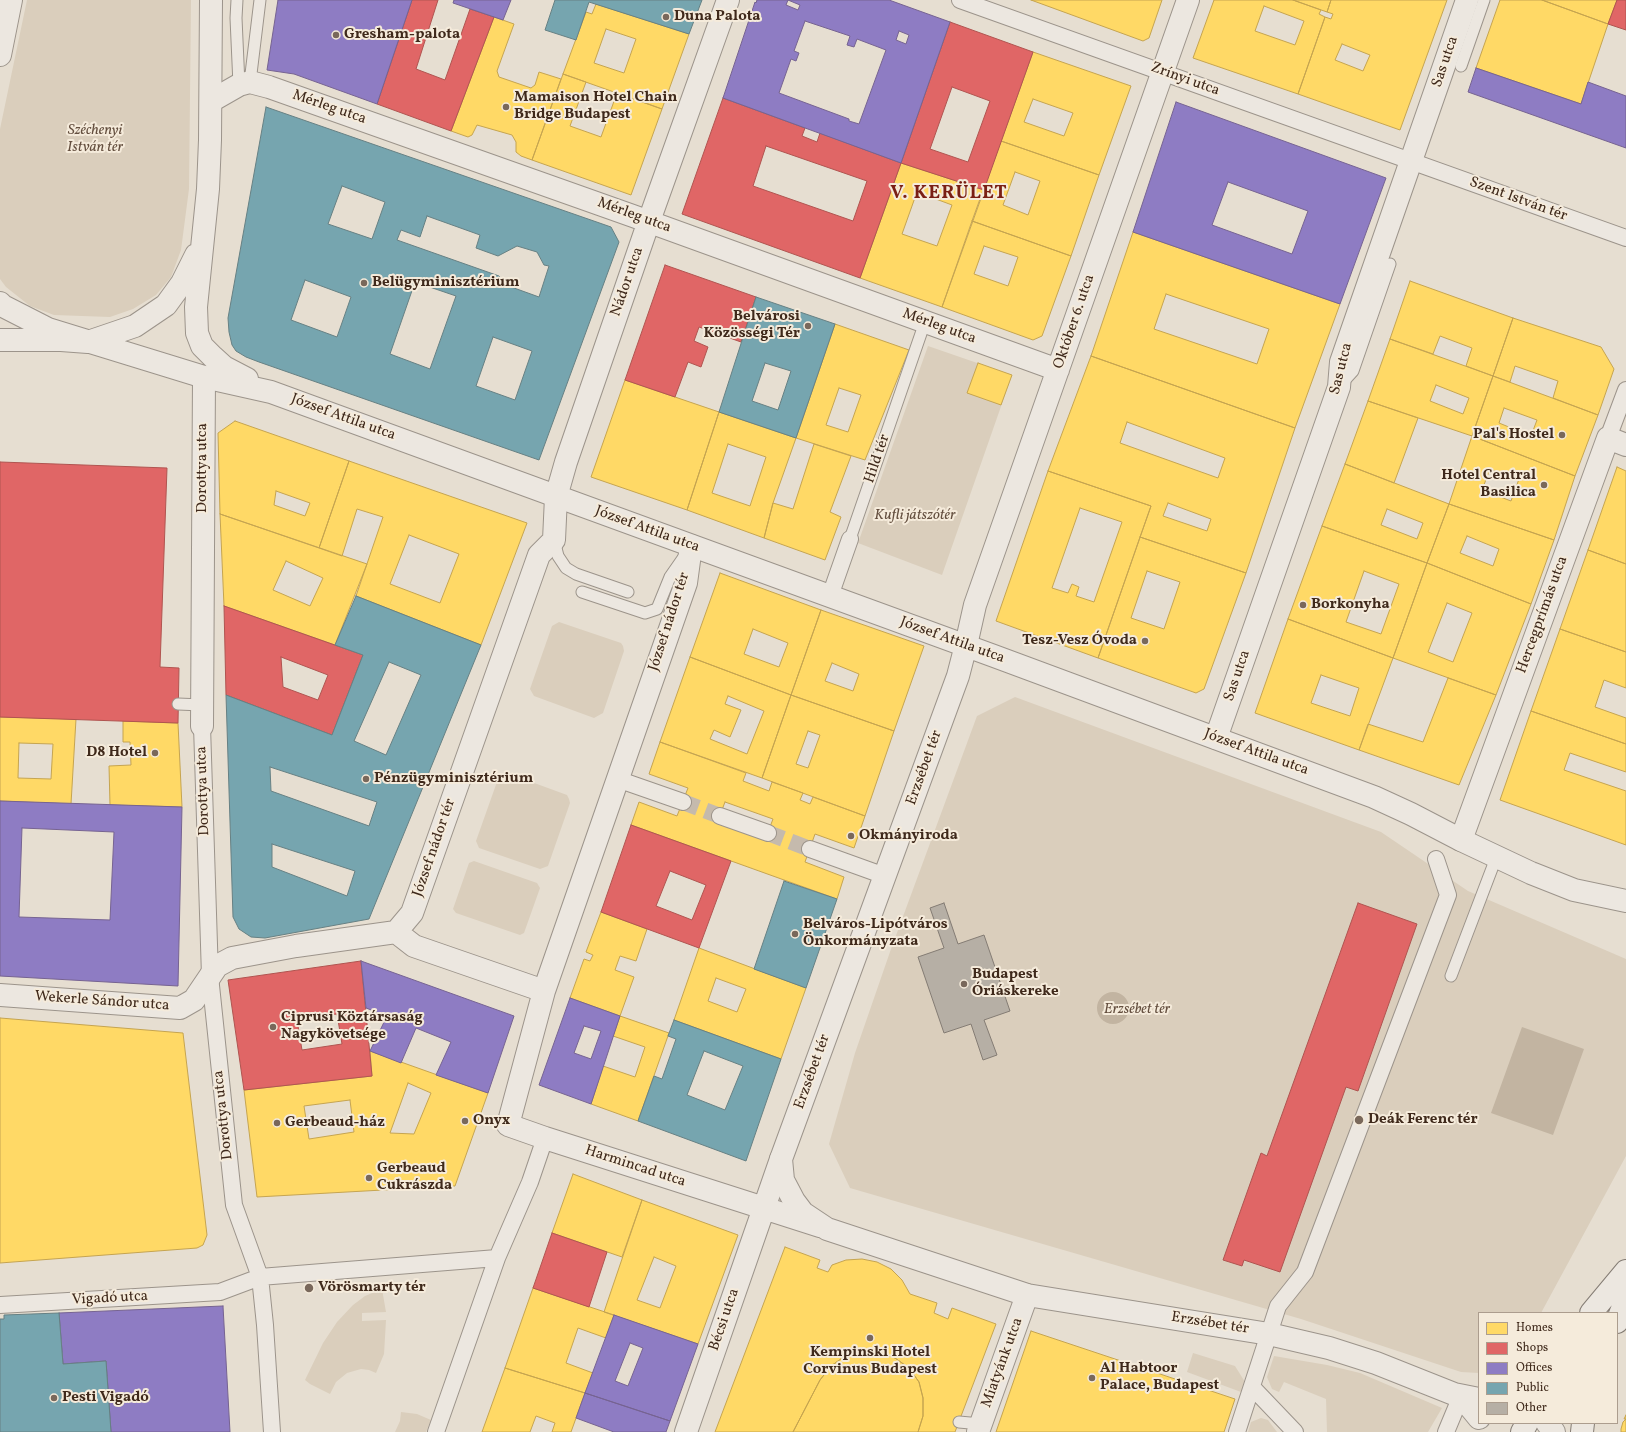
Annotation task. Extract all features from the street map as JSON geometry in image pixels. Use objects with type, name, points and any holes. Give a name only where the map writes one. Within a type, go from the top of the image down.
[{"type":"street","points":[[211,0],[211,101],[208,189],[196,307],[197,333],[202,346],[224,367],[271,392]]},
{"type":"street","name":"Nádor utca","points":[[556,497],[566,462],[649,221],[728,0]]},
{"type":"street","name":"Zrínyi utca","points":[[960,0],[1411,161]]},
{"type":"street","name":"Október 6. utca","points":[[966,646],[975,604],[1188,0]]},
{"type":"street","name":"Sas utca","points":[[1216,738],[1339,387],[1341,362],[1467,0]]},
{"type":"street","points":[[0,55],[11,3]]},
{"type":"street","points":[[211,101],[244,84]]},
{"type":"street","name":"Mérleg utca","points":[[244,84],[277,90],[649,221],[1058,370]]},
{"type":"street","name":"Szent István tér","points":[[1411,161],[1626,238]]},
{"type":"street","points":[[1,341],[61,340],[88,342],[135,326],[166,305],[182,283],[202,244]]},
{"type":"street","points":[[0,303],[3,306],[48,329],[204,377],[271,392]]},
{"type":"street","name":"Dorottya utca","points":[[204,377],[202,715],[210,976],[234,1205],[260,1277]]},
{"type":"street","name":"Hercegprímás utca","points":[[1461,840],[1617,442],[1626,390]]},
{"type":"street","name":"József Attila utca","points":[[271,392],[1374,797],[1411,814],[1496,858],[1531,873],[1574,890],[1626,901]]},
{"type":"street","points":[[554,540],[556,497]]},
{"type":"street","name":"Hild tér","points":[[830,596],[850,539]]},
{"type":"street","name":"József nádor tér","points":[[396,932],[412,913],[540,555],[554,540]]},
{"type":"street","name":"József nádor tér","points":[[508,1125],[544,991],[686,583],[691,546]]},
{"type":"street","name":"Erzsébet tér","points":[[966,646],[958,676],[763,1208],[1028,1295],[1269,1334],[1329,1348],[1376,1363],[1470,1397],[1478,1416]]},
{"type":"street","points":[[617,779],[683,802]]},
{"type":"street","points":[[720,816],[768,833]]},
{"type":"street","points":[[810,848],[885,876]]},
{"type":"street","name":"Erzsébet tér","points":[[1269,1334],[1278,1306],[1305,1272],[1448,894],[1436,859]]},
{"type":"street","points":[[396,932],[414,946],[544,991]]},
{"type":"street","name":"Wekerle Sándor utca","points":[[0,994],[180,1008],[194,1000],[218,966],[232,958],[296,946],[396,932]]},
{"type":"street","name":"Harmincad utca","points":[[508,1125],[763,1208]]},
{"type":"street","points":[[436,1432],[497,1258],[530,1182],[545,1138]]},
{"type":"street","name":"Erzsébet tér","points":[[781,1159],[783,1180],[794,1201],[803,1213],[827,1229]]},
{"type":"street","name":"Bécsi utca","points":[[686,1432],[763,1208]]},
{"type":"street","points":[[272,1432],[265,1325],[260,1277],[497,1258]]},
{"type":"street","points":[[1592,1312],[1626,1270]]},
{"type":"street","name":"Vigadó utca","points":[[0,1305],[220,1292],[260,1277]]},
{"type":"street","name":"Miatyánk utca","points":[[980,1428],[1028,1295]]},
{"type":"street","points":[[1618,1319],[1626,1299]]},
{"type":"street","points":[[1237,1432],[1269,1334]]},
{"type":"street","points":[[1252,1387],[1295,1432]]},
{"type":"street","points":[[1446,1432],[1470,1397]]},
{"type":"street","points":[[1484,1424],[1490,1432]]},
{"type":"lane","points":[[237,0],[236,18],[244,84]]},
{"type":"lane","points":[[244,84],[260,0]]},
{"type":"lane","points":[[1461,66],[1484,0]]},
{"type":"lane","points":[[1339,387],[1353,370],[1390,264]]},
{"type":"lane","name":"Hild tér","points":[[850,539],[925,322]]},
{"type":"lane","points":[[554,540],[558,556],[566,568],[576,574],[628,592]]},
{"type":"lane","points":[[582,592],[645,613],[657,609],[670,577],[691,546]]},
{"type":"lane","points":[[178,704],[202,715]]},
{"type":"lane","points":[[1450,976],[1496,858]]},
{"type":"lane","points":[[959,1422],[980,1428]]},
{"type":"green space","name":"Széchenyi István tér","points":[[27,0],[191,0],[189,189],[181,250],[171,277],[156,295],[133,309],[110,317],[54,315],[30,306],[6,287],[0,279],[0,129]]},
{"type":"green space","name":"Kufli játszótér","points":[[928,346],[1012,375],[942,575],[858,543]]},
{"type":"green space","points":[[559,622],[621,643],[623,646],[624,651],[603,713],[594,718],[534,696],[530,689],[552,626]]},
{"type":"green space","name":"Erzsébet tér","points":[[1015,697],[1381,832],[1468,891],[1626,959],[1626,1156],[1542,1312],[1478,1312],[1478,1373],[1461,1372],[1301,1319],[850,1188],[829,1144],[855,1053],[891,949],[977,716]]},
{"type":"green space","points":[[507,773],[567,795],[569,799],[570,803],[548,866],[540,869],[479,848],[476,841],[498,779]]},
{"type":"green space","points":[[474,861],[537,883],[540,888],[524,933],[520,935],[456,913],[453,909],[469,863]]},
{"type":"green space","points":[[382,1289],[386,1312],[362,1313],[362,1321],[386,1320],[384,1354],[376,1373],[361,1369],[347,1373],[336,1382],[330,1394],[305,1380],[323,1343],[337,1322],[353,1305],[365,1296]]},
{"type":"green space","points":[[1193,1353],[1235,1366],[1245,1382],[1241,1392],[1187,1372]]},
{"type":"green space","points":[[1274,1356],[1327,1365],[1360,1373],[1442,1408],[1428,1432],[1327,1432],[1326,1399],[1284,1382],[1279,1392],[1272,1389],[1267,1377]]},
{"type":"green space","points":[[401,1412],[417,1414],[431,1420],[426,1432],[395,1432],[400,1421]]},
{"type":"green space","points":[[1261,1418],[1268,1420],[1277,1432],[1248,1432],[1251,1422]]},
{"type":"shaded area","points":[[1110,992],[1116,992],[1126,999],[1129,1008],[1128,1014],[1122,1021],[1116,1024],[1110,1024],[1100,1017],[1097,1011],[1097,1005],[1104,995]]},
{"type":"shaded area","points":[[1522,1027],[1584,1049],[1553,1135],[1491,1113]]},
{"type":"building: Homes","points":[[1031,0],[1162,0],[1149,38],[1143,41]]},
{"type":"building: Homes","points":[[1214,0],[1293,0],[1321,10],[1319,14],[1325,17],[1298,94],[1193,58]],"holes":[[[1264,6],[1304,21],[1295,45],[1255,31]]]},
{"type":"building: Homes","points":[[1293,0],[1331,0],[1327,12]]},
{"type":"building: Homes","points":[[1331,0],[1447,0],[1400,130],[1298,94],[1325,17],[1331,19],[1333,14],[1327,12]],"holes":[[[1342,44],[1370,55],[1363,71],[1335,60]]]},
{"type":"building: Homes","points":[[1500,0],[1542,0],[1608,24],[1581,104],[1476,68]]},
{"type":"building: Homes","points":[[1542,0],[1617,0],[1608,24]]},
{"type":"building: Homes","points":[[596,4],[689,34],[662,109],[563,74],[586,12],[592,14]],"holes":[[[606,29],[636,39],[624,73],[594,63]]]},
{"type":"building: Homes","name":"Mamaison Hotel Chain Bridge Budapest","points":[[494,17],[514,24],[497,71],[499,77],[531,88],[535,85],[539,72],[561,79],[532,160],[521,156],[516,152],[516,142],[512,135],[477,125],[472,135],[468,137],[451,131]]},
{"type":"building: Homes","points":[[1033,52],[1131,86],[1099,175],[1001,141]],"holes":[[[1033,99],[1073,113],[1064,136],[1024,122]]]},
{"type":"building: Homes","points":[[563,74],[586,82],[570,126],[601,137],[617,93],[662,109],[631,195],[532,160]]},
{"type":"building: Homes","points":[[1001,141],[1099,175],[1071,256],[972,221]],"holes":[[[1015,172],[1040,181],[1028,215],[1003,205]]]},
{"type":"building: Homes","points":[[901,163],[984,190],[942,307],[860,278]],"holes":[[[917,192],[952,205],[937,246],[902,234]]]},
{"type":"building: Homes","points":[[972,221],[1071,256],[1042,336],[1033,340],[942,307]],"holes":[[[984,246],[1018,257],[1008,286],[974,274]]]},
{"type":"building: Homes","points":[[1133,232],[1340,304],[1295,428],[1091,356]],"holes":[[[1166,294],[1269,329],[1257,364],[1154,329]]]},
{"type":"building: Homes","points":[[1410,281],[1513,318],[1493,376],[1466,366],[1472,348],[1440,336],[1433,354],[1390,339]]},
{"type":"building: Homes","points":[[1513,318],[1601,347],[1614,369],[1598,415],[1553,398],[1558,381],[1515,366],[1510,382],[1493,376]]},
{"type":"building: Homes","points":[[835,324],[909,350],[865,460],[796,438]],"holes":[[[839,388],[861,395],[848,432],[826,425]]]},
{"type":"building: Homes","points":[[1390,339],[1493,376],[1472,436],[1368,401]],"holes":[[[1436,385],[1469,398],[1463,414],[1430,401]]]},
{"type":"building: Homes","points":[[1091,356],[1295,428],[1246,573],[1140,537],[1151,506],[1048,471]],"holes":[[[1127,422],[1225,458],[1218,478],[1120,443]],[[1168,503],[1211,519],[1207,531],[1163,516]]]},
{"type":"building: Homes","points":[[978,363],[1012,375],[1001,405],[967,393]]},
{"type":"building: Homes","points":[[1493,376],[1598,415],[1575,476],[1472,436]],"holes":[[[1504,408],[1537,420],[1531,436],[1499,423]]]},
{"type":"building: Homes","points":[[625,380],[719,412],[687,510],[591,477]]},
{"type":"building: Homes","points":[[1368,401],[1418,418],[1394,483],[1345,464]]},
{"type":"building: Homes","points":[[719,412],[796,438],[773,503],[764,538],[687,510]],"holes":[[[728,444],[766,457],[750,506],[712,493]]]},
{"type":"building: Homes","points":[[235,421],[349,461],[319,548],[220,514],[218,433]],"holes":[[[276,491],[310,503],[305,516],[274,505]]]},
{"type":"building: Homes","name":"Hotel Central Basilica","points":[[1472,436],[1575,476],[1554,540],[1449,504]],"holes":[[[1490,469],[1519,479],[1511,501],[1482,490]]]},
{"type":"building: Homes","points":[[814,444],[851,456],[830,512],[841,517],[825,560],[764,538],[773,503],[793,509]]},
{"type":"building: Homes","points":[[349,461],[527,523],[481,645],[356,596],[383,517],[357,509],[342,556],[319,548]],"holes":[[[409,535],[459,554],[440,603],[390,584]]]},
{"type":"building: Homes","points":[[1345,464],[1449,504],[1427,563],[1322,526]],"holes":[[[1387,509],[1423,523],[1417,539],[1381,525]]]},
{"type":"building: Homes","points":[[1617,467],[1626,471],[1626,564],[1588,550]]},
{"type":"building: Homes","points":[[1048,471],[1151,506],[1098,658],[996,621]],"holes":[[[1080,508],[1122,522],[1094,602],[1076,596],[1079,587],[1072,584],[1068,593],[1052,588]]]},
{"type":"building: Homes","points":[[1449,504],[1554,540],[1531,604],[1427,563]],"holes":[[[1467,536],[1499,549],[1493,566],[1460,553]]]},
{"type":"building: Homes","points":[[220,514],[367,564],[335,645],[224,606]],"holes":[[[286,561],[323,578],[310,606],[273,590]]]},
{"type":"building: Homes","points":[[1322,526],[1427,563],[1393,658],[1288,619]],"holes":[[[1364,571],[1399,584],[1381,634],[1346,622]]]},
{"type":"building: Homes","points":[[1140,537],[1246,573],[1204,689],[1196,693],[1098,658]],"holes":[[[1147,571],[1180,582],[1164,629],[1131,618]]]},
{"type":"building: Homes","points":[[1588,550],[1626,564],[1626,652],[1560,629]]},
{"type":"building: Homes","points":[[1427,563],[1531,604],[1496,695],[1393,658]],"holes":[[[1447,603],[1472,613],[1453,662],[1428,652]]]},
{"type":"building: Homes","points":[[720,573],[821,610],[791,695],[690,657]],"holes":[[[753,629],[788,643],[779,667],[744,654]]]},
{"type":"building: Homes","points":[[821,610],[924,646],[894,731],[791,695]],"holes":[[[832,663],[859,674],[853,691],[825,681]]]},
{"type":"building: Homes","points":[[1288,619],[1393,658],[1359,750],[1255,713]],"holes":[[[1321,675],[1359,688],[1350,716],[1311,703]]]},
{"type":"building: Homes","points":[[1560,629],[1626,652],[1626,688],[1604,680],[1595,707],[1626,718],[1626,744],[1531,711]]},
{"type":"building: Homes","points":[[690,657],[791,695],[762,778],[660,742]],"holes":[[[728,696],[764,711],[747,754],[710,739],[714,730],[730,737],[741,710],[725,704]]]},
{"type":"building: Homes","points":[[1448,678],[1496,695],[1459,785],[1359,750],[1368,724],[1423,742]]},
{"type":"building: Homes","points":[[791,695],[894,731],[865,816],[762,778]],"holes":[[[808,731],[820,735],[808,768],[796,764]]]},
{"type":"building: Homes","points":[[1531,711],[1626,744],[1626,772],[1570,753],[1564,770],[1626,791],[1626,845],[1500,800]]},
{"type":"building: Homes","points":[[0,717],[76,719],[71,804],[0,801]],"holes":[[[19,743],[53,744],[51,779],[18,778]]]},
{"type":"building: Homes","name":"D8 Hotel","points":[[123,721],[178,723],[182,807],[110,805],[109,766],[131,765],[130,742],[123,742]]},
{"type":"building: Homes","points":[[660,742],[746,773],[743,781],[769,791],[772,782],[803,793],[800,800],[810,804],[813,797],[865,816],[854,848],[815,834],[805,862],[844,877],[837,899],[631,825],[639,802],[677,816],[688,788],[649,774]],"holes":[[[725,802],[773,819],[765,840],[717,823]]]},
{"type":"building: Homes","points":[[601,912],[647,929],[636,961],[620,956],[615,970],[634,977],[620,1016],[570,998],[584,959],[590,961],[593,955],[586,952]]},
{"type":"building: Homes","points":[[699,948],[806,988],[781,1059],[674,1020]],"holes":[[[716,978],[746,989],[737,1012],[708,1001]]]},
{"type":"building: Homes","points":[[620,1016],[669,1033],[638,1121],[591,1104],[603,1066],[635,1077],[645,1047],[613,1036]]},
{"type":"building: Homes","points":[[0,1018],[183,1033],[207,1235],[203,1245],[197,1248],[0,1263]]},
{"type":"building: Homes","name":"Gerbeaud-ház","points":[[370,1051],[488,1093],[455,1186],[257,1197],[244,1090],[372,1076]],"holes":[[[408,1083],[431,1093],[414,1134],[390,1133]],[[350,1100],[354,1132],[309,1139],[304,1106]]]},
{"type":"building: Homes","points":[[573,1174],[642,1200],[622,1257],[552,1233]]},
{"type":"building: Homes","points":[[642,1200],[738,1235],[698,1344],[604,1312]],"holes":[[[654,1257],[676,1266],[660,1308],[637,1300]]]},
{"type":"building: Homes","name":"Kempinski Hotel Corvinus Budapest","points":[[785,1247],[820,1260],[817,1268],[828,1272],[832,1265],[846,1260],[862,1259],[877,1262],[891,1269],[902,1280],[910,1294],[937,1303],[934,1313],[948,1319],[952,1308],[996,1324],[955,1432],[918,1432],[923,1416],[923,1398],[919,1382],[909,1368],[895,1358],[879,1352],[861,1351],[845,1356],[831,1366],[820,1380],[793,1432],[715,1432]]},
{"type":"building: Homes","points":[[533,1288],[614,1315],[606,1338],[578,1328],[566,1363],[593,1373],[585,1393],[505,1368]]},
{"type":"building: Homes","name":"Al Habtoor Palace, Budapest","points":[[1031,1331],[1235,1399],[1224,1432],[996,1432]]},
{"type":"building: Homes","points":[[861,1351],[879,1352],[895,1358],[909,1368],[919,1382],[923,1398],[923,1416],[918,1432],[793,1432],[820,1380],[831,1366],[845,1356]]},
{"type":"building: Homes","points":[[505,1368],[585,1393],[571,1432],[552,1432],[555,1423],[536,1416],[530,1432],[482,1432]]},
{"type":"building: Homes","points":[[1626,1419],[1626,1432],[1621,1432],[1623,1422]]},
{"type":"building: Shops","points":[[412,0],[438,0],[416,69],[445,80],[470,9],[494,17],[451,131],[377,104]]},
{"type":"building: Shops","points":[[1617,0],[1626,0],[1626,30],[1608,24]]},
{"type":"building: Shops","points":[[950,22],[1033,52],[984,190],[901,163]],"holes":[[[952,87],[990,101],[968,162],[930,149]]]},
{"type":"building: Shops","points":[[723,98],[805,128],[802,136],[817,142],[820,133],[901,163],[860,278],[682,214]],"holes":[[[766,146],[867,181],[853,221],[753,186]]]},
{"type":"building: Shops","points":[[665,265],[756,297],[741,342],[699,327],[694,341],[708,347],[701,367],[688,362],[675,397],[625,380]]},
{"type":"building: Shops","points":[[0,462],[167,468],[160,667],[179,668],[178,723],[0,717]]},
{"type":"building: Shops","points":[[224,606],[363,655],[332,735],[226,695]],"holes":[[[281,657],[328,675],[318,700],[283,687]]]},
{"type":"building: Shops","points":[[631,825],[731,861],[699,948],[601,912]],"holes":[[[670,871],[706,885],[692,920],[656,906]]]},
{"type":"building: Shops","points":[[1358,903],[1417,924],[1358,1091],[1346,1087],[1280,1272],[1244,1260],[1242,1266],[1223,1260],[1261,1153],[1267,1156]]},
{"type":"building: Shops","points":[[361,961],[372,1076],[244,1090],[228,980]],"holes":[[[337,1014],[342,1044],[302,1050],[297,1020]]]},
{"type":"building: Shops","points":[[552,1233],[607,1252],[589,1307],[533,1288]]},
{"type":"building: Offices","name":"Gresham-palota","points":[[278,0],[412,0],[377,104],[294,74],[267,70]]},
{"type":"building: Offices","points":[[454,0],[511,0],[503,20],[453,3]]},
{"type":"building: Offices","points":[[757,0],[788,0],[889,0],[950,22],[901,163],[723,98],[755,2],[756,3]],"holes":[[[788,0],[800,5],[798,10],[786,5]],[[805,21],[850,36],[847,45],[854,47],[857,39],[886,50],[859,124],[779,93],[791,59],[796,61],[799,53],[794,51]],[[899,31],[909,35],[906,44],[896,40]]]},
{"type":"building: Offices","points":[[1476,68],[1581,104],[1588,82],[1626,96],[1626,148],[1468,92]]},
{"type":"building: Offices","points":[[1176,102],[1386,178],[1340,304],[1133,232]],"holes":[[[1228,182],[1308,211],[1292,254],[1212,225]]]},
{"type":"building: Offices","points":[[0,801],[182,807],[178,986],[0,976]],"holes":[[[22,828],[114,832],[110,920],[19,917]]]},
{"type":"building: Offices","points":[[361,961],[514,1016],[488,1093],[436,1075],[451,1042],[416,1028],[401,1063],[370,1051],[387,1016],[366,1008]]},
{"type":"building: Offices","points":[[570,998],[620,1016],[591,1104],[539,1085]],"holes":[[[584,1026],[601,1031],[591,1059],[574,1053]]]},
{"type":"building: Offices","points":[[223,1306],[230,1432],[111,1432],[106,1361],[63,1364],[59,1313]]},
{"type":"building: Offices","points":[[614,1315],[698,1344],[670,1421],[585,1393]],"holes":[[[630,1343],[643,1348],[628,1386],[615,1381]]]},
{"type":"building: Offices","points":[[585,1393],[670,1421],[666,1432],[614,1432],[576,1418]]},
{"type":"building: Public","name":"Duna Palota","points":[[555,0],[702,0],[689,34],[589,2],[576,40],[545,30]]},
{"type":"building: Public","name":"Belügyminisztérium","points":[[266,107],[611,227],[619,242],[539,460],[246,357],[236,351],[232,345],[228,318]],"holes":[[[342,186],[385,202],[372,239],[328,224]],[[427,216],[480,235],[476,248],[498,256],[517,246],[537,252],[544,265],[549,266],[539,297],[503,284],[499,276],[397,240],[401,230],[420,237]],[[305,280],[351,297],[337,337],[291,320]],[[415,282],[456,296],[430,369],[390,354]],[[493,337],[532,351],[515,400],[476,386]]]},
{"type":"building: Public","points":[[756,297],[835,324],[796,438],[719,412]],"holes":[[[765,363],[791,371],[778,410],[752,401]]]},
{"type":"building: Public","name":"Pénzügyminisztérium","points":[[356,596],[481,645],[369,919],[265,938],[251,937],[239,929],[233,917],[226,695],[332,735],[363,655],[335,645]],"holes":[[[389,662],[421,675],[386,755],[354,741]],[[270,767],[377,802],[369,826],[271,791]],[[272,844],[355,871],[347,896],[272,867]]]},
{"type":"building: Public","name":"Belváros-Lipótváros Önkormányzata","points":[[784,881],[837,899],[806,988],[754,969]]},
{"type":"building: Public","points":[[674,1020],[781,1059],[746,1161],[638,1121],[654,1076],[662,1079],[676,1039],[668,1036]],"holes":[[[704,1051],[743,1066],[725,1110],[687,1095]]]},
{"type":"building: Public","name":"Pesti Vigadó","points":[[59,1313],[63,1364],[106,1361],[111,1432],[0,1432],[0,1319],[4,1319],[4,1315]]},
{"type":"building: Other","name":"Budapest Óriáskereke","points":[[944,903],[958,944],[984,935],[1010,1011],[984,1020],[997,1055],[983,1060],[971,1024],[944,1033],[918,957],[944,948],[930,908]]},
{"type":"tunnel","points":[[683,802],[720,816]]},
{"type":"tunnel","points":[[768,833],[810,849]]},
{"type":"place","name":"Duna Palota","points":[[666,17]]},
{"type":"place","name":"Gresham-palota","points":[[336,35]]},
{"type":"place","name":"Mamaison Hotel Chain Bridge Budapest","points":[[506,107]]},
{"type":"place","name":"Belügyminisztérium","points":[[364,283]]},
{"type":"place","name":"Belvárosi Közösségi Tér","points":[[808,326]]},
{"type":"place","name":"Pal's Hostel","points":[[1562,435]]},
{"type":"place","name":"Hotel Central Basilica","points":[[1544,485]]},
{"type":"place","name":"Borkonyha","points":[[1303,605]]},
{"type":"place","name":"Tesz-Vesz Óvoda","points":[[1145,641]]},
{"type":"place","name":"D8 Hotel","points":[[155,753]]},
{"type":"place","name":"Pénzügyminisztérium","points":[[366,779]]},
{"type":"place","name":"Okmányiroda","points":[[851,836]]},
{"type":"place","name":"Belváros-Lipótváros Önkormányzata","points":[[795,934]]},
{"type":"place","name":"Budapest Óriáskereke","points":[[964,984]]},
{"type":"place","name":"Ciprusi Köztársaság Nagykövetsége","points":[[273,1027]]},
{"type":"place","name":"Deák Ferenc tér","points":[[1359,1120]]},
{"type":"place","name":"Onyx","points":[[465,1121]]},
{"type":"place","name":"Gerbeaud-ház","points":[[277,1123]]},
{"type":"place","name":"Gerbeaud Cukrászda","points":[[369,1178]]},
{"type":"place","name":"Vörösmarty tér","points":[[309,1288]]},
{"type":"place","name":"Kempinski Hotel Corvinus Budapest","points":[[870,1338]]},
{"type":"place","name":"Al Habtoor Palace, Budapest","points":[[1092,1378]]},
{"type":"place","name":"Pesti Vigadó","points":[[54,1398]]},
{"type":"district","name":"V. KERÜLET","points":[[949,195]]}]
